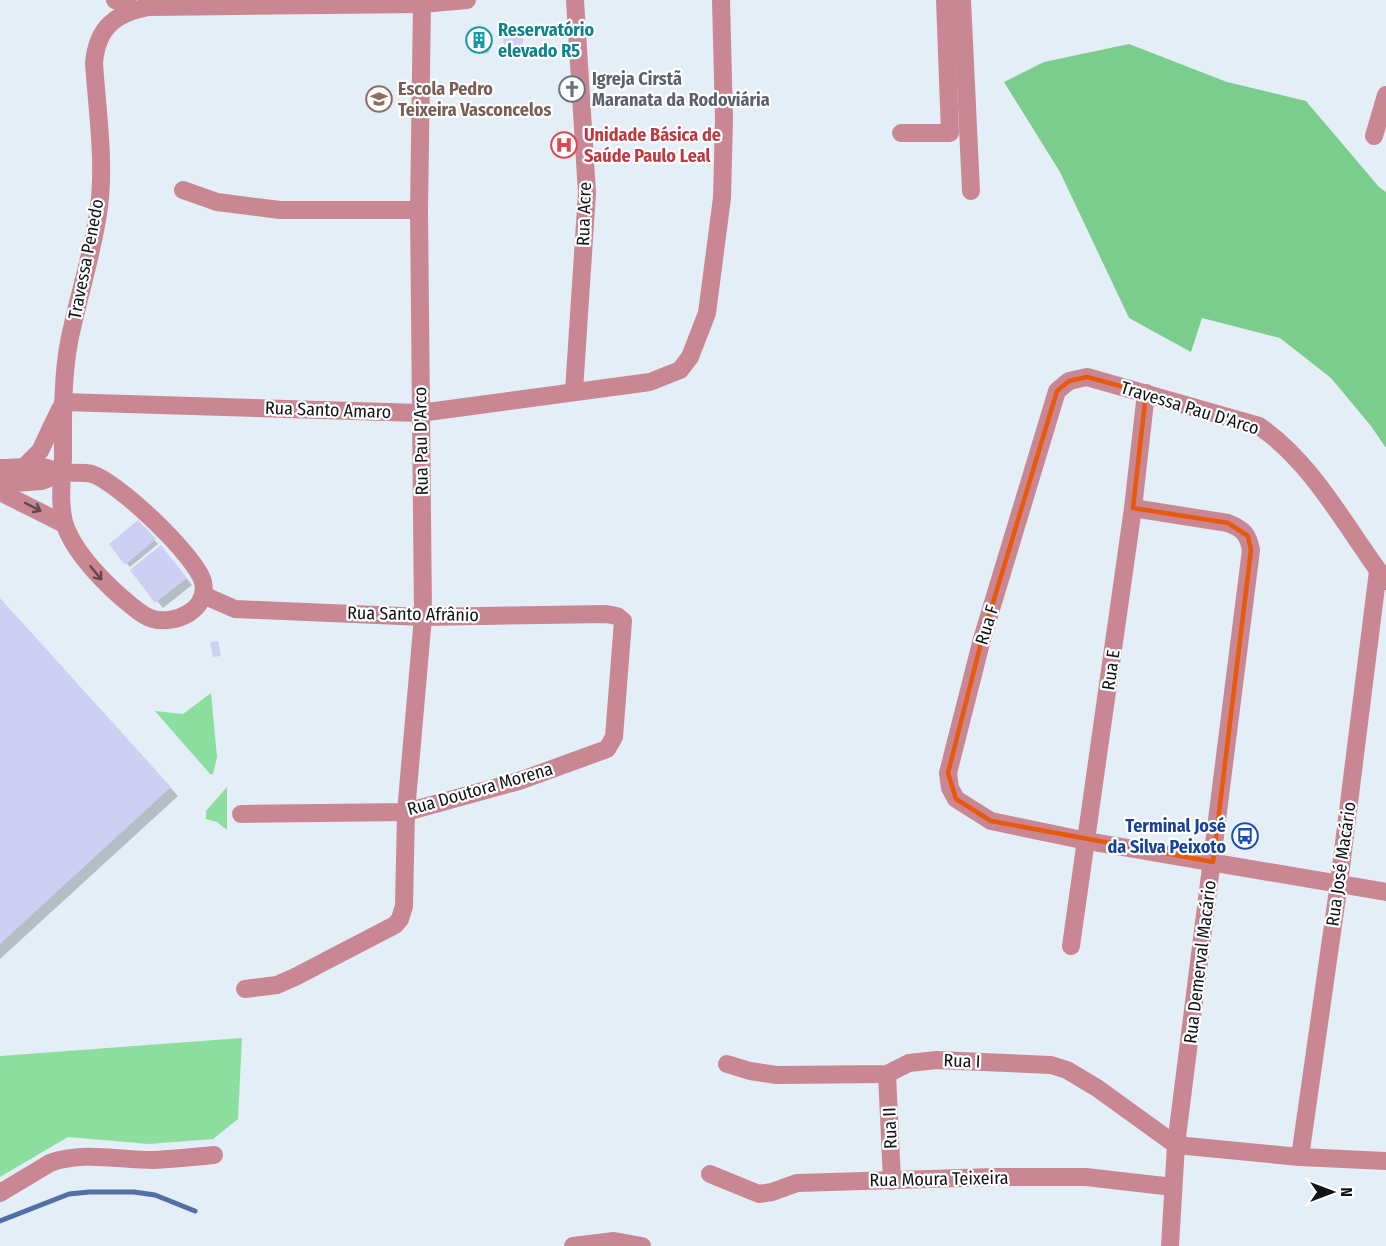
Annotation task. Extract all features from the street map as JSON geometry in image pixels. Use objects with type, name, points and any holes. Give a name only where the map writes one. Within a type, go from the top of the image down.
[{"type":"street","points":[[116,9],[422,4],[468,0]]},
{"type":"street","name":"Rua Acre","points":[[574,391],[587,194],[576,0]]},
{"type":"street","name":"Rua Santo Amaro","points":[[63,402],[420,413],[660,380],[680,370],[690,357],[706,313],[722,198],[724,119],[721,0]]},
{"type":"street","points":[[901,133],[950,133],[945,0]]},
{"type":"street","points":[[962,0],[971,191]]},
{"type":"street","name":"Rua Pau D'Arco","points":[[245,989],[277,985],[395,926],[404,906],[405,812],[423,617],[419,210],[422,4]]},
{"type":"street","name":"Travessa Penedo","points":[[64,524],[62,473],[66,363],[69,341],[95,232],[99,203],[100,171],[95,50],[99,38],[116,9]]},
{"type":"street","points":[[1374,136],[1386,95]]},
{"type":"street","points":[[183,190],[217,202],[280,210],[419,210]]},
{"type":"street","name":"Travessa Pau D'Arco","points":[[1052,413],[1057,391],[1077,378],[1086,377],[1259,426],[1279,440],[1303,465],[1382,576]]},
{"type":"street","name":"Rua E","points":[[1071,946],[1133,508],[1146,393]]},
{"type":"street","points":[[24,467],[40,451],[63,402]]},
{"type":"street","name":"Rua F","points":[[1052,413],[982,639],[948,773],[950,788],[956,799],[991,821],[1087,841]]},
{"type":"street","points":[[0,468],[42,467],[62,473],[81,473],[98,477],[129,498],[152,519],[193,564],[202,582],[203,595],[200,603],[192,612],[165,621],[142,614],[109,588],[77,546],[64,524],[0,492]]},
{"type":"street","points":[[0,484],[42,481],[62,473]]},
{"type":"street","points":[[62,492],[81,473]]},
{"type":"street","name":"Rua Demerval Macário","points":[[1133,508],[1228,523],[1241,528],[1248,537],[1251,550],[1176,1145],[1170,1246]]},
{"type":"street","name":"Rua José Macário","points":[[1300,1157],[1382,576]]},
{"type":"street","name":"Rua Santo Afrânio","points":[[203,595],[235,609],[423,617],[606,614],[617,616],[623,621],[615,729],[613,742],[607,749]]},
{"type":"street","name":"Rua Doutora Morena","points":[[241,814],[405,812],[519,781],[607,749]]},
{"type":"street","points":[[1087,841],[1386,892]]},
{"type":"street","name":"Rua I","points":[[728,1064],[750,1071],[777,1075],[887,1074],[909,1063],[937,1060],[1051,1065],[1067,1070],[1097,1088],[1176,1145]]},
{"type":"street","name":"Rua II","points":[[887,1074],[892,1181]]},
{"type":"street","points":[[1176,1145],[1300,1157],[1386,1161]]},
{"type":"street","points":[[0,1193],[59,1160],[76,1157],[153,1160],[214,1155]]},
{"type":"street","name":"Rua Moura Teixeira","points":[[710,1174],[759,1194],[797,1183],[995,1177],[1086,1177],[1173,1187]]},
{"type":"street","points":[[573,1246],[614,1241],[642,1246]]},
{"type":"highlighted area","points":[[1087,377],[1146,393],[1133,508],[1228,523],[1248,536],[1251,550],[1213,862],[991,821],[956,799],[948,773],[982,639],[1057,391],[1069,381]]},
{"type":"green space","points":[[1129,44],[1227,82],[1306,101],[1379,187],[1386,192],[1386,448],[1331,378],[1280,338],[1202,318],[1191,352],[1129,318],[1060,172],[1004,82],[1044,62]]},
{"type":"green space","points":[[211,693],[217,757],[213,774],[210,774],[155,711],[183,714]]},
{"type":"green space","points":[[227,787],[227,830],[217,822],[206,819],[206,811]]},
{"type":"green space","points":[[242,1038],[238,1119],[213,1139],[149,1144],[68,1137],[0,1177],[0,1056]]},
{"type":"building","points":[[513,29],[520,32],[523,39],[520,46],[513,49],[506,46],[503,39],[506,32]]},
{"type":"building","name":"Reservatório elevado R5","points":[[479,31],[486,34],[489,41],[486,48],[479,51],[472,48],[469,41],[472,34]]},
{"type":"building","points":[[138,520],[156,539],[125,565],[109,544]]},
{"type":"building","points":[[161,545],[187,578],[155,603],[130,570]]},
{"type":"building","points":[[0,598],[171,787],[0,944]]},
{"type":"building","points":[[218,641],[221,656],[213,657],[210,642]]},
{"type":"waterway","points":[[0,1221],[69,1194],[89,1192],[134,1192],[155,1195],[195,1211]]},
{"type":"place","name":"Reservatório elevado R5","points":[[479,40]]},
{"type":"place","name":"Igreja Cirstã Maranata da Rodoviária","points":[[572,89]]},
{"type":"place","name":"Escola Pedro Teixeira Vasconcelos","points":[[379,99]]},
{"type":"place","name":"Unidade Básica de Saúde Paulo Leal","points":[[564,145]]},
{"type":"place","name":"Terminal José da Silva Peixoto","points":[[1245,836]]}]
